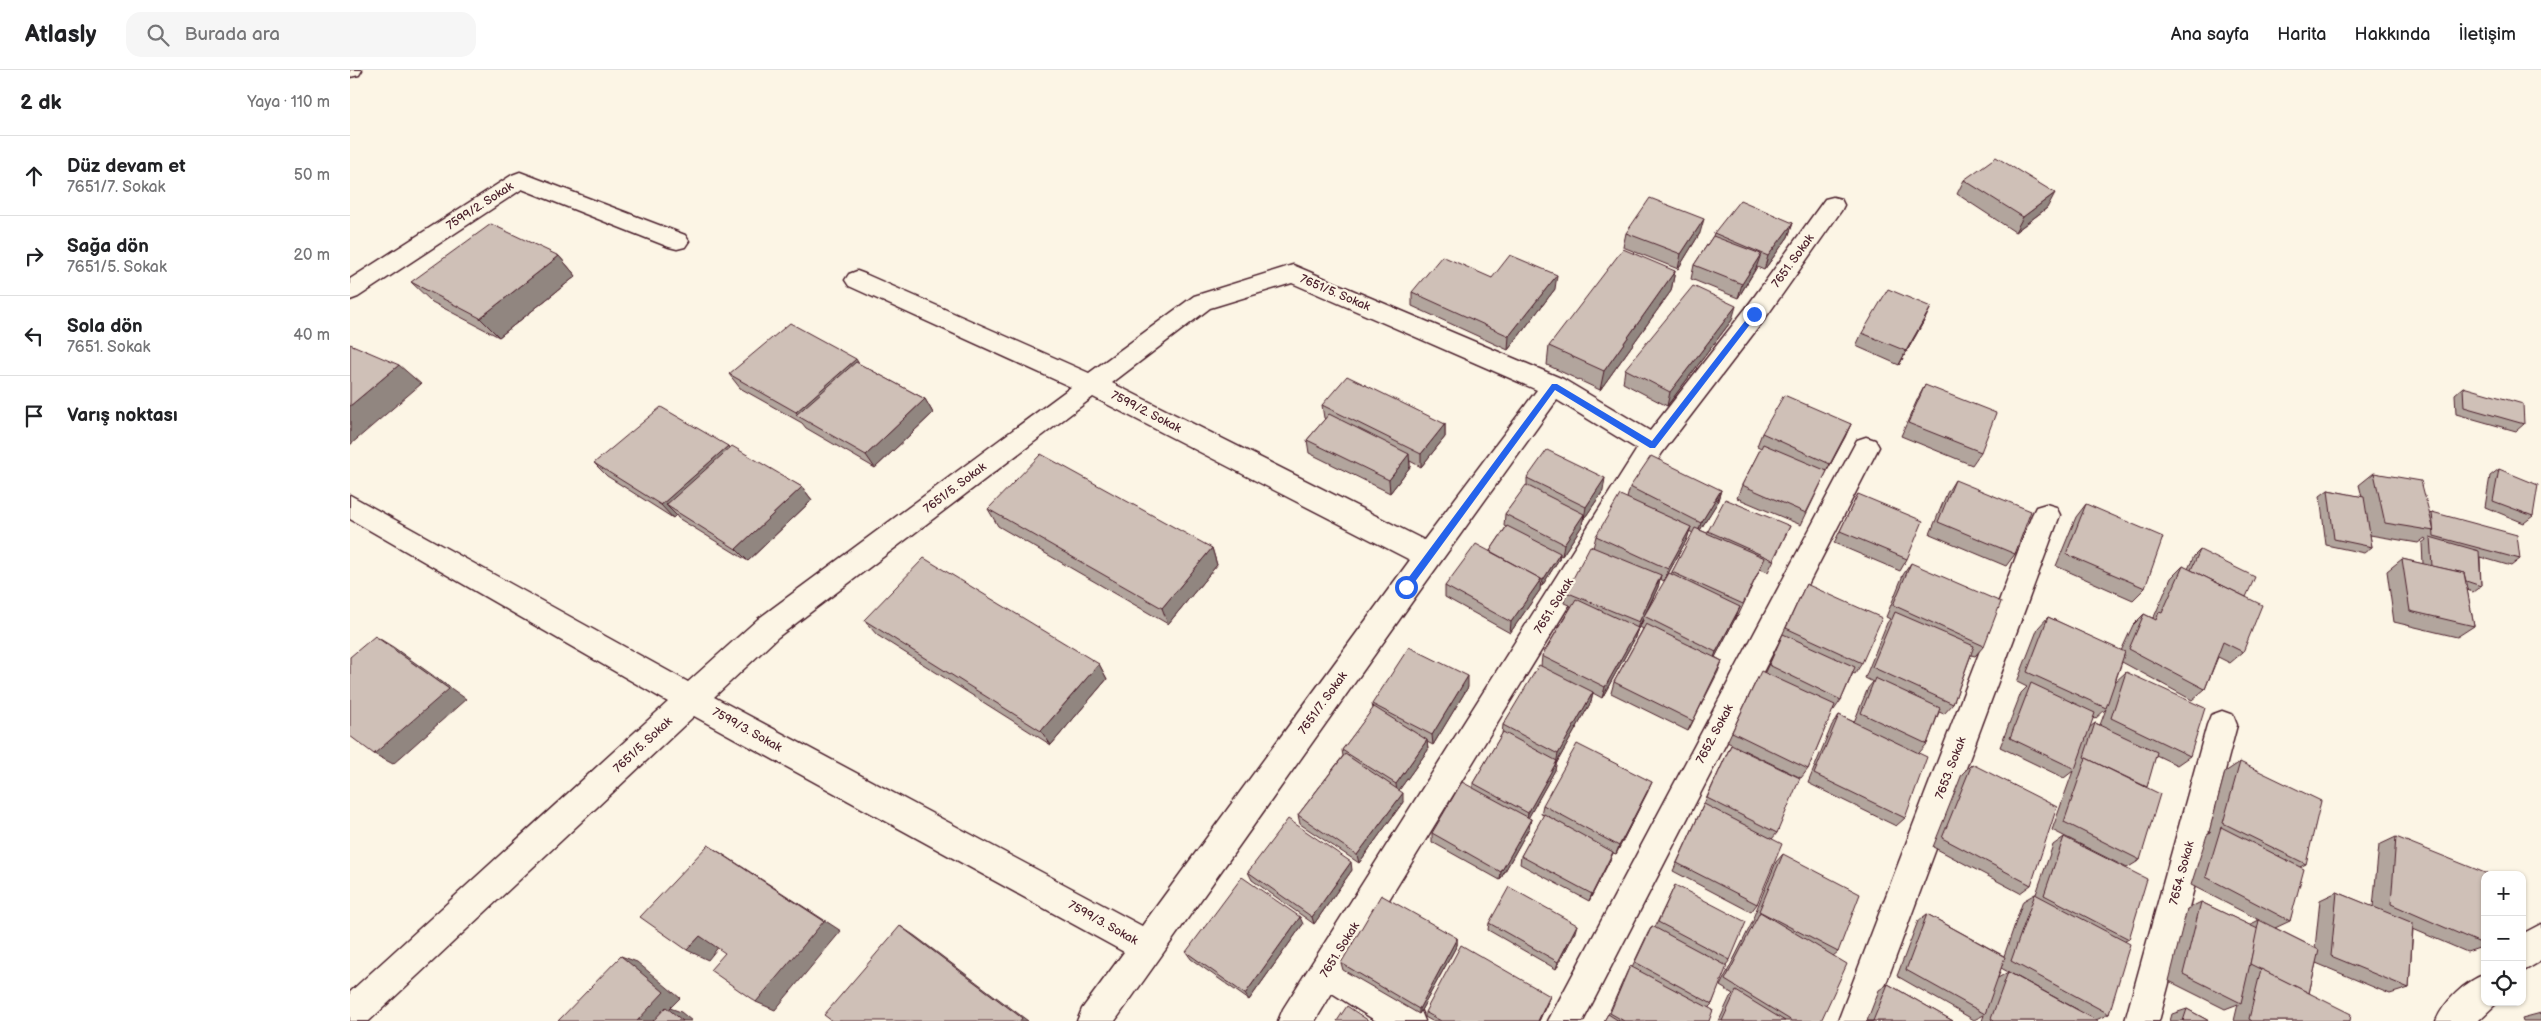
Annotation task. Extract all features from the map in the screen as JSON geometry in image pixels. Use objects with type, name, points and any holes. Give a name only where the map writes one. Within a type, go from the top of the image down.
[{"type":"street","name":"7599/2. Sokak","points":[[350,292],[520,180],[677,241]]},
{"type":"street","name":"7651. Sokak","points":[[1295,1021],[1653,446],[1754,314],[1833,206]]},
{"type":"street","name":"7651/5. Sokak","points":[[350,1015],[768,628],[1202,302],[1292,274],[1554,386],[1653,446]]},
{"type":"street","name":"7599/2. Sokak","points":[[857,280],[1092,384],[1429,556]]},
{"type":"street","name":"7651/7. Sokak","points":[[1094,1021],[1554,386]]},
{"type":"street","name":"7652. Sokak","points":[[1565,1021],[1866,447]]},
{"type":"street","name":"7599/3. Sokak","points":[[350,506],[692,700],[1148,947]]},
{"type":"street","name":"7653. Sokak","points":[[1855,1021],[2046,515]]},
{"type":"street","name":"7654. Sokak","points":[[2142,1021],[2222,725]]},
{"type":"street","points":[[1327,970],[1408,1021]]},
{"type":"street","points":[[2453,1021],[2481,995]]},
{"type":"building","points":[[1996,157],[2055,193],[2023,217],[1964,180]]},
{"type":"building","points":[[1650,198],[1704,219],[1681,254],[1626,233]]},
{"type":"building","points":[[1740,200],[1793,223],[1768,256],[1714,233]]},
{"type":"building","points":[[491,224],[559,256],[480,318],[411,282]]},
{"type":"building","points":[[1713,236],[1761,254],[1742,284],[1694,265]]},
{"type":"building","points":[[1623,249],[1675,271],[1604,371],[1549,346]]},
{"type":"building","points":[[1510,255],[1557,275],[1509,336],[1412,292],[1442,256],[1492,278]]},
{"type":"building","points":[[1693,286],[1736,306],[1670,392],[1625,369]]},
{"type":"building","points":[[1888,289],[1931,307],[1906,351],[1862,333]]},
{"type":"building","points":[[790,323],[856,359],[796,412],[729,374]]},
{"type":"building","points":[[350,344],[399,365],[350,406]]},
{"type":"building","points":[[856,362],[925,399],[866,455],[796,415]]},
{"type":"building","points":[[1347,376],[1445,424],[1421,454],[1322,405]]},
{"type":"building","points":[[1925,385],[1996,413],[1981,452],[1908,423]]},
{"type":"building","points":[[2463,387],[2523,404],[2524,424],[2464,407]]},
{"type":"building","points":[[1784,395],[1851,424],[1830,464],[1762,433]]},
{"type":"building","points":[[661,407],[728,446],[661,505],[594,463]]},
{"type":"building","points":[[1329,414],[1409,454],[1389,480],[1307,440]]},
{"type":"building","points":[[1763,444],[1827,471],[1806,513],[1742,485]]},
{"type":"building","points":[[732,446],[802,487],[736,549],[666,505]]},
{"type":"building","points":[[1547,450],[1605,478],[1586,507],[1527,478]]},
{"type":"building","points":[[1041,454],[1212,548],[1162,608],[988,509]]},
{"type":"building","points":[[1651,456],[1721,490],[1701,523],[1630,487]]},
{"type":"building","points":[[2499,469],[2538,485],[2533,516],[2493,501]]},
{"type":"building","points":[[2374,473],[2421,481],[2434,531],[2385,523]]},
{"type":"building","points":[[1955,480],[2031,511],[2015,554],[1938,522]]},
{"type":"building","points":[[1526,485],[1584,514],[1564,544],[1505,514]]},
{"type":"building","points":[[2328,490],[2364,497],[2372,547],[2334,539]]},
{"type":"building","points":[[1858,494],[1923,521],[1907,559],[1840,531]]},
{"type":"building","points":[[1620,495],[1691,527],[1668,569],[1596,536]]},
{"type":"building","points":[[1725,499],[1790,526],[1773,560],[1708,531]]},
{"type":"building","points":[[2086,504],[2163,537],[2145,588],[2066,554]]},
{"type":"building","points":[[2432,512],[2517,535],[2520,559],[2434,536]]},
{"type":"building","points":[[1507,526],[1560,553],[1543,580],[1490,551]]},
{"type":"building","points":[[1695,528],[1765,558],[1743,604],[1672,572]]},
{"type":"building","points":[[2430,537],[2479,551],[2481,586],[2466,581],[2464,573],[2432,566]]},
{"type":"building","points":[[1476,544],[1541,579],[1511,622],[1445,586]]},
{"type":"building","points":[[1590,546],[1661,575],[1639,622],[1566,592]]},
{"type":"building","points":[[2200,550],[2255,577],[2246,597],[2191,570]]},
{"type":"building","points":[[924,558],[1099,664],[1041,731],[864,620]]},
{"type":"building","points":[[2402,559],[2464,573],[2474,626],[2410,611]]},
{"type":"building","points":[[1911,563],[2001,602],[1984,646],[1893,605]]},
{"type":"building","points":[[2183,566],[2262,605],[2243,652],[2223,642],[2205,689],[2129,649],[2144,614],[2156,620],[2159,612],[2162,613]]},
{"type":"building","points":[[1669,573],[1740,607],[1716,652],[1644,616]]},
{"type":"building","points":[[1806,584],[1882,618],[1862,663],[1786,628]]},
{"type":"building","points":[[1576,599],[1638,628],[1605,687],[1542,656]]},
{"type":"building","points":[[1895,612],[1974,646],[1953,704],[1872,667]]},
{"type":"building","points":[[2048,617],[2125,652],[2106,708],[2027,672]]},
{"type":"building","points":[[1646,624],[1722,661],[1693,721],[1614,682]]},
{"type":"building","points":[[1783,634],[1855,667],[1841,700],[1769,665]]},
{"type":"building","points":[[375,636],[449,689],[374,754],[350,736],[350,657]]},
{"type":"building","points":[[1409,647],[1468,676],[1432,735],[1372,704]]},
{"type":"building","points":[[1539,665],[1593,692],[1558,754],[1503,725]]},
{"type":"building","points":[[1761,671],[1835,705],[1808,769],[1732,732]]},
{"type":"building","points":[[2126,672],[2205,708],[2190,756],[2111,718]]},
{"type":"building","points":[[1875,678],[1940,708],[1927,744],[1861,713]]},
{"type":"building","points":[[2031,683],[2095,713],[2075,769],[2010,738]]},
{"type":"building","points":[[1374,707],[1427,740],[1396,784],[1342,750]]},
{"type":"building","points":[[1839,715],[1927,757],[1905,818],[1814,774]]},
{"type":"building","points":[[2095,723],[2157,752],[2147,787],[2084,757]]},
{"type":"building","points":[[1503,732],[1557,761],[1528,813],[1473,783]]},
{"type":"building","points":[[1577,744],[1652,782],[1619,846],[1543,805]]},
{"type":"building","points":[[1731,745],[1800,778],[1777,833],[1707,798]]},
{"type":"building","points":[[1345,754],[1403,793],[1357,855],[1298,815]]},
{"type":"building","points":[[2086,758],[2160,794],[2140,860],[2064,822]]},
{"type":"building","points":[[2240,762],[2321,801],[2306,864],[2223,823]]},
{"type":"building","points":[[1972,764],[2057,807],[2031,885],[1942,838]]},
{"type":"building","points":[[1462,782],[1531,819],[1501,872],[1432,833]]},
{"type":"building","points":[[1704,804],[1782,844],[1757,904],[1677,863]]},
{"type":"building","points":[[1544,814],[1613,852],[1592,894],[1521,856]]},
{"type":"building","points":[[1288,819],[1351,862],[1312,917],[1248,872]]},
{"type":"building","points":[[2221,827],[2304,869],[2290,921],[2206,877]]},
{"type":"building","points":[[2064,837],[2147,879],[2129,939],[2044,895]]},
{"type":"building","points":[[2396,837],[2481,871],[2481,943],[2391,904]]},
{"type":"building","points":[[708,845],[824,921],[756,1002],[710,970],[725,953],[700,936],[687,950],[640,917]]},
{"type":"building","points":[[1783,854],[1860,894],[1838,952],[1759,911]]},
{"type":"building","points":[[1242,877],[1300,917],[1245,994],[1186,952]]},
{"type":"building","points":[[1675,885],[1746,922],[1730,960],[1658,922]]},
{"type":"building","points":[[1509,887],[1577,925],[1558,962],[1489,923]]},
{"type":"building","points":[[2337,892],[2413,923],[2409,988],[2331,956]]},
{"type":"building","points":[[2035,894],[2130,944],[2109,1014],[2011,961]]},
{"type":"building","points":[[1381,895],[1457,938],[1419,1009],[1341,963]]},
{"type":"building","points":[[2201,902],[2258,929],[2241,1003],[2183,974]]},
{"type":"building","points":[[1760,912],[1847,964],[1821,1021],[1792,1021],[1725,980]]},
{"type":"building","points":[[1927,914],[2005,957],[1985,1014],[1906,970]]},
{"type":"building","points":[[2259,920],[2319,950],[2309,993],[2250,964]]},
{"type":"building","points":[[900,926],[1022,1018],[1020,1021],[832,1021],[824,1015]]},
{"type":"building","points":[[1652,926],[1727,966],[1712,1004],[1635,962]]},
{"type":"building","points":[[1461,945],[1550,996],[1538,1021],[1441,1021],[1425,1012]]},
{"type":"building","points":[[621,956],[664,992],[637,1021],[558,1021]]},
{"type":"building","points":[[1630,966],[1713,1010],[1709,1021],[1624,1021],[1610,1013]]},
{"type":"building","points":[[2261,969],[2351,1014],[2350,1021],[2252,1021],[2249,1019]]},
{"type":"building","points":[[2008,972],[2098,1021],[1994,1021],[1991,1019]]},
{"type":"building","points":[[1888,984],[1953,1021],[1873,1021]]},
{"type":"building","points":[[1736,991],[1785,1021],[1722,1021]]},
{"type":"building","points":[[1347,1006],[1369,1021],[1337,1021]]},
{"type":"building","points":[[666,1007],[683,1021],[653,1021]]},
{"type":"building","points":[[2187,1009],[2209,1021],[2183,1021]]},
{"type":"building","points":[[1608,1014],[1619,1021],[1604,1021]]},
{"type":"route","points":[[1406,587],[1554,386],[1653,446],[1754,314]]}]
